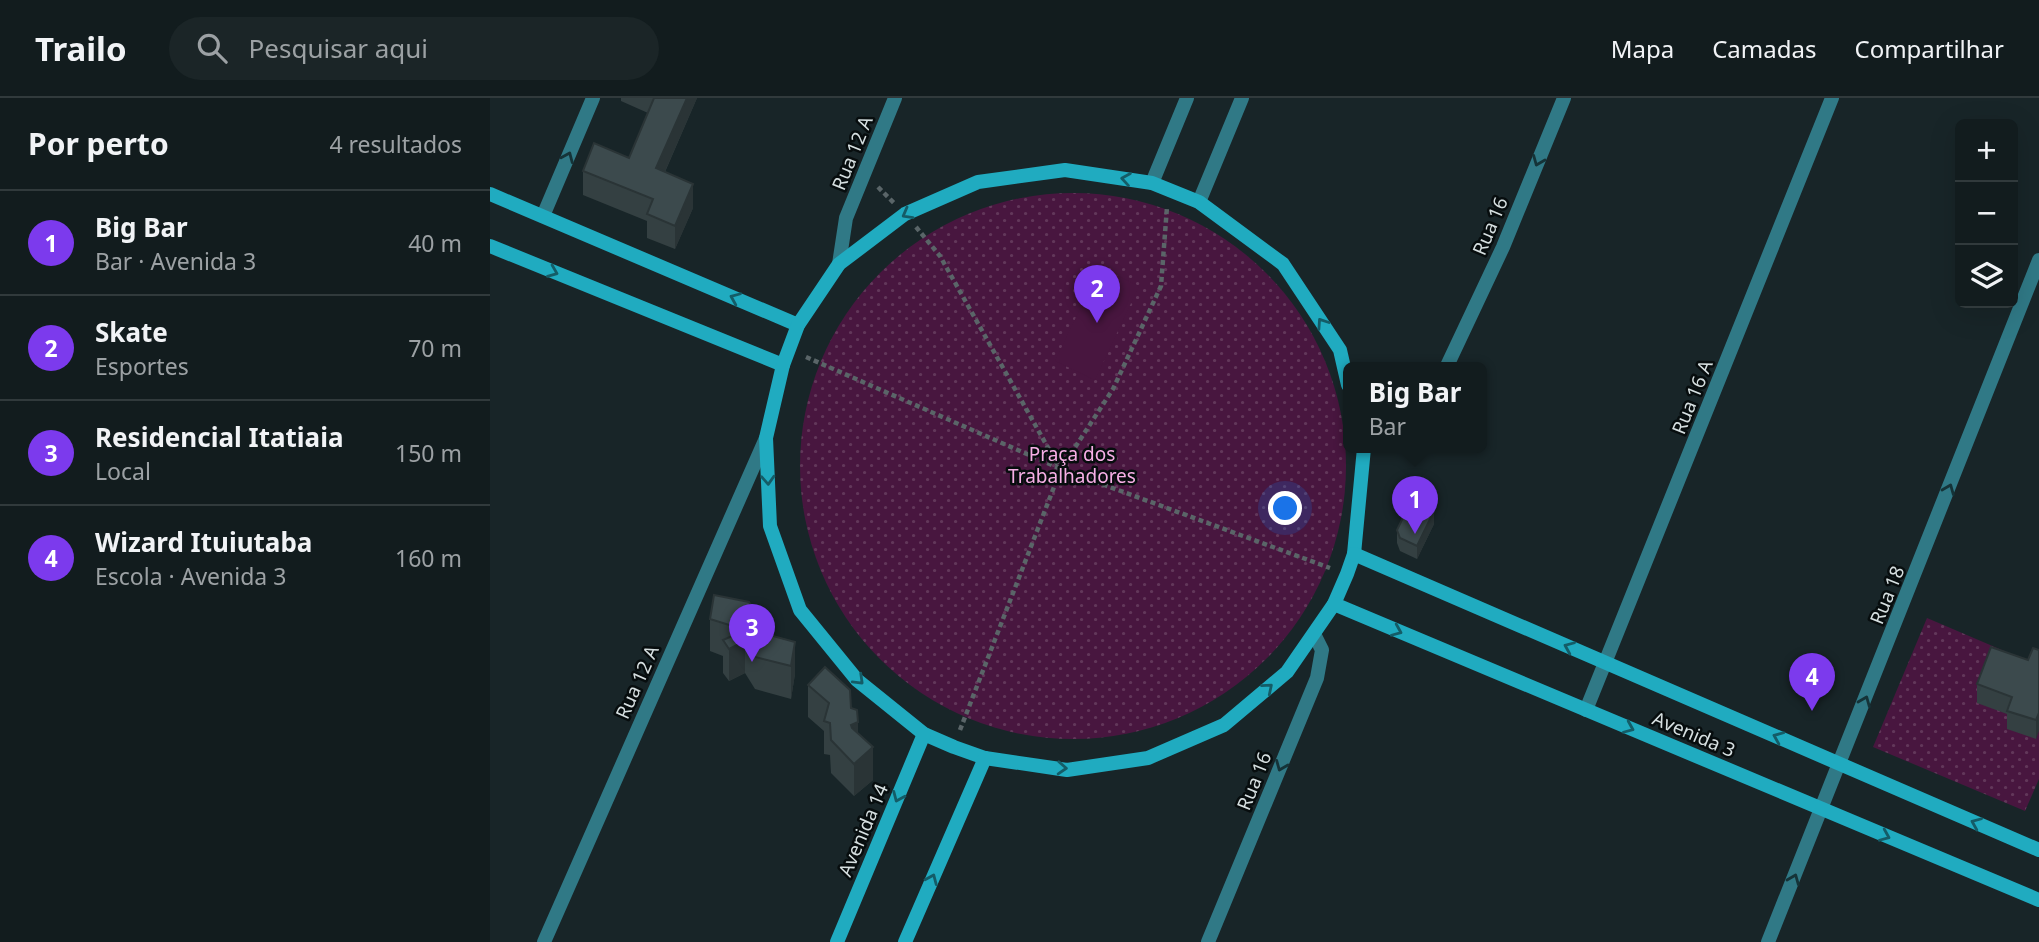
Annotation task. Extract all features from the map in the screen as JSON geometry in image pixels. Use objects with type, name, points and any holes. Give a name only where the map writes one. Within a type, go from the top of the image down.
[{"type":"main road","points":[[1343,362],[1340,350],[1283,264],[1199,202],[1152,183],[1065,170],[978,182],[905,214],[839,264],[798,325],[783,365],[766,438],[770,526],[800,610],[857,680],[924,734],[954,747],[985,758],[1067,769],[1149,758],[1224,724],[1287,672],[1334,604],[1347,574],[1354,554],[1367,453]]},
{"type":"main road","points":[[490,194],[798,325]]},
{"type":"main road","points":[[490,247],[783,365]]},
{"type":"main road","name":"Avenida 3","points":[[1354,554],[2039,850]]},
{"type":"main road","name":"Avenida 3","points":[[1334,604],[2039,900]]},
{"type":"main road","name":"Avenida 14","points":[[837,942],[924,734]]},
{"type":"main road","points":[[905,942],[985,758]]},
{"type":"street","points":[[543,216],[593,98]]},
{"type":"street","name":"Rua 12 A","points":[[839,264],[846,218],[895,98]]},
{"type":"street","points":[[1152,183],[1187,98]]},
{"type":"street","points":[[1199,202],[1242,98]]},
{"type":"street","name":"Rua 16","points":[[1449,362],[1503,247],[1564,98]]},
{"type":"street","name":"Rua 16 A","points":[[1586,710],[1832,98]]},
{"type":"street","name":"Rua 18","points":[[1768,942],[2039,260]]},
{"type":"street","name":"Rua 12 A","points":[[544,942],[766,438]]},
{"type":"street","name":"Rua 16","points":[[1208,942],[1317,678],[1322,650],[1314,634]]},
{"type":"path","points":[[864,173],[905,214],[940,256],[1060,469]]},
{"type":"path","points":[[954,747],[1060,469],[1112,389],[1161,286],[1168,188]]},
{"type":"path","points":[[789,349],[1060,469],[1347,574]]},
{"type":"green space","name":"Praça dos Trabalhadores","points":[[1046,194],[1100,194],[1152,205],[1202,225],[1246,255],[1284,293],[1314,337],[1334,387],[1343,426],[1343,453],[1346,453],[1345,493],[1334,545],[1314,595],[1284,639],[1246,677],[1202,707],[1152,727],[1100,738],[1046,738],[994,727],[944,707],[900,677],[862,639],[832,595],[812,545],[801,493],[801,439],[812,387],[832,337],[862,293],[900,255],[944,225],[994,205]]},
{"type":"green space","points":[[1100,267],[1139,286],[1095,380],[1055,361]]},
{"type":"green space","points":[[1927,618],[2039,666],[2039,779],[2025,811],[1873,747]]},
{"type":"building","points":[[654,98],[687,98],[656,168],[693,184],[675,226],[647,214],[653,199],[583,171],[594,143],[629,158]]},
{"type":"building","points":[[1411,501],[1434,511],[1417,546],[1400,538],[1397,530]]},
{"type":"building","points":[[714,595],[749,602],[769,635],[795,642],[791,666],[755,657],[745,641],[729,649],[723,640],[739,633],[736,627],[710,619]]},
{"type":"building","points":[[1991,647],[2028,660],[2033,648],[2039,650],[2039,713],[2036,720],[2007,711],[2012,697],[1977,684]]},
{"type":"building","points":[[825,667],[850,690],[851,708],[857,710],[858,722],[851,725],[852,728],[873,747],[854,764],[831,740],[830,723],[824,721],[829,703],[808,685]]},
{"type":"place","name":"Skate","points":[[1097,323]]},
{"type":"place","name":"Big Bar","points":[[1415,534]]},
{"type":"place","name":"Residencial Itatiaia","points":[[752,662]]},
{"type":"place","name":"Wizard Ituiutaba","points":[[1812,711]]}]
